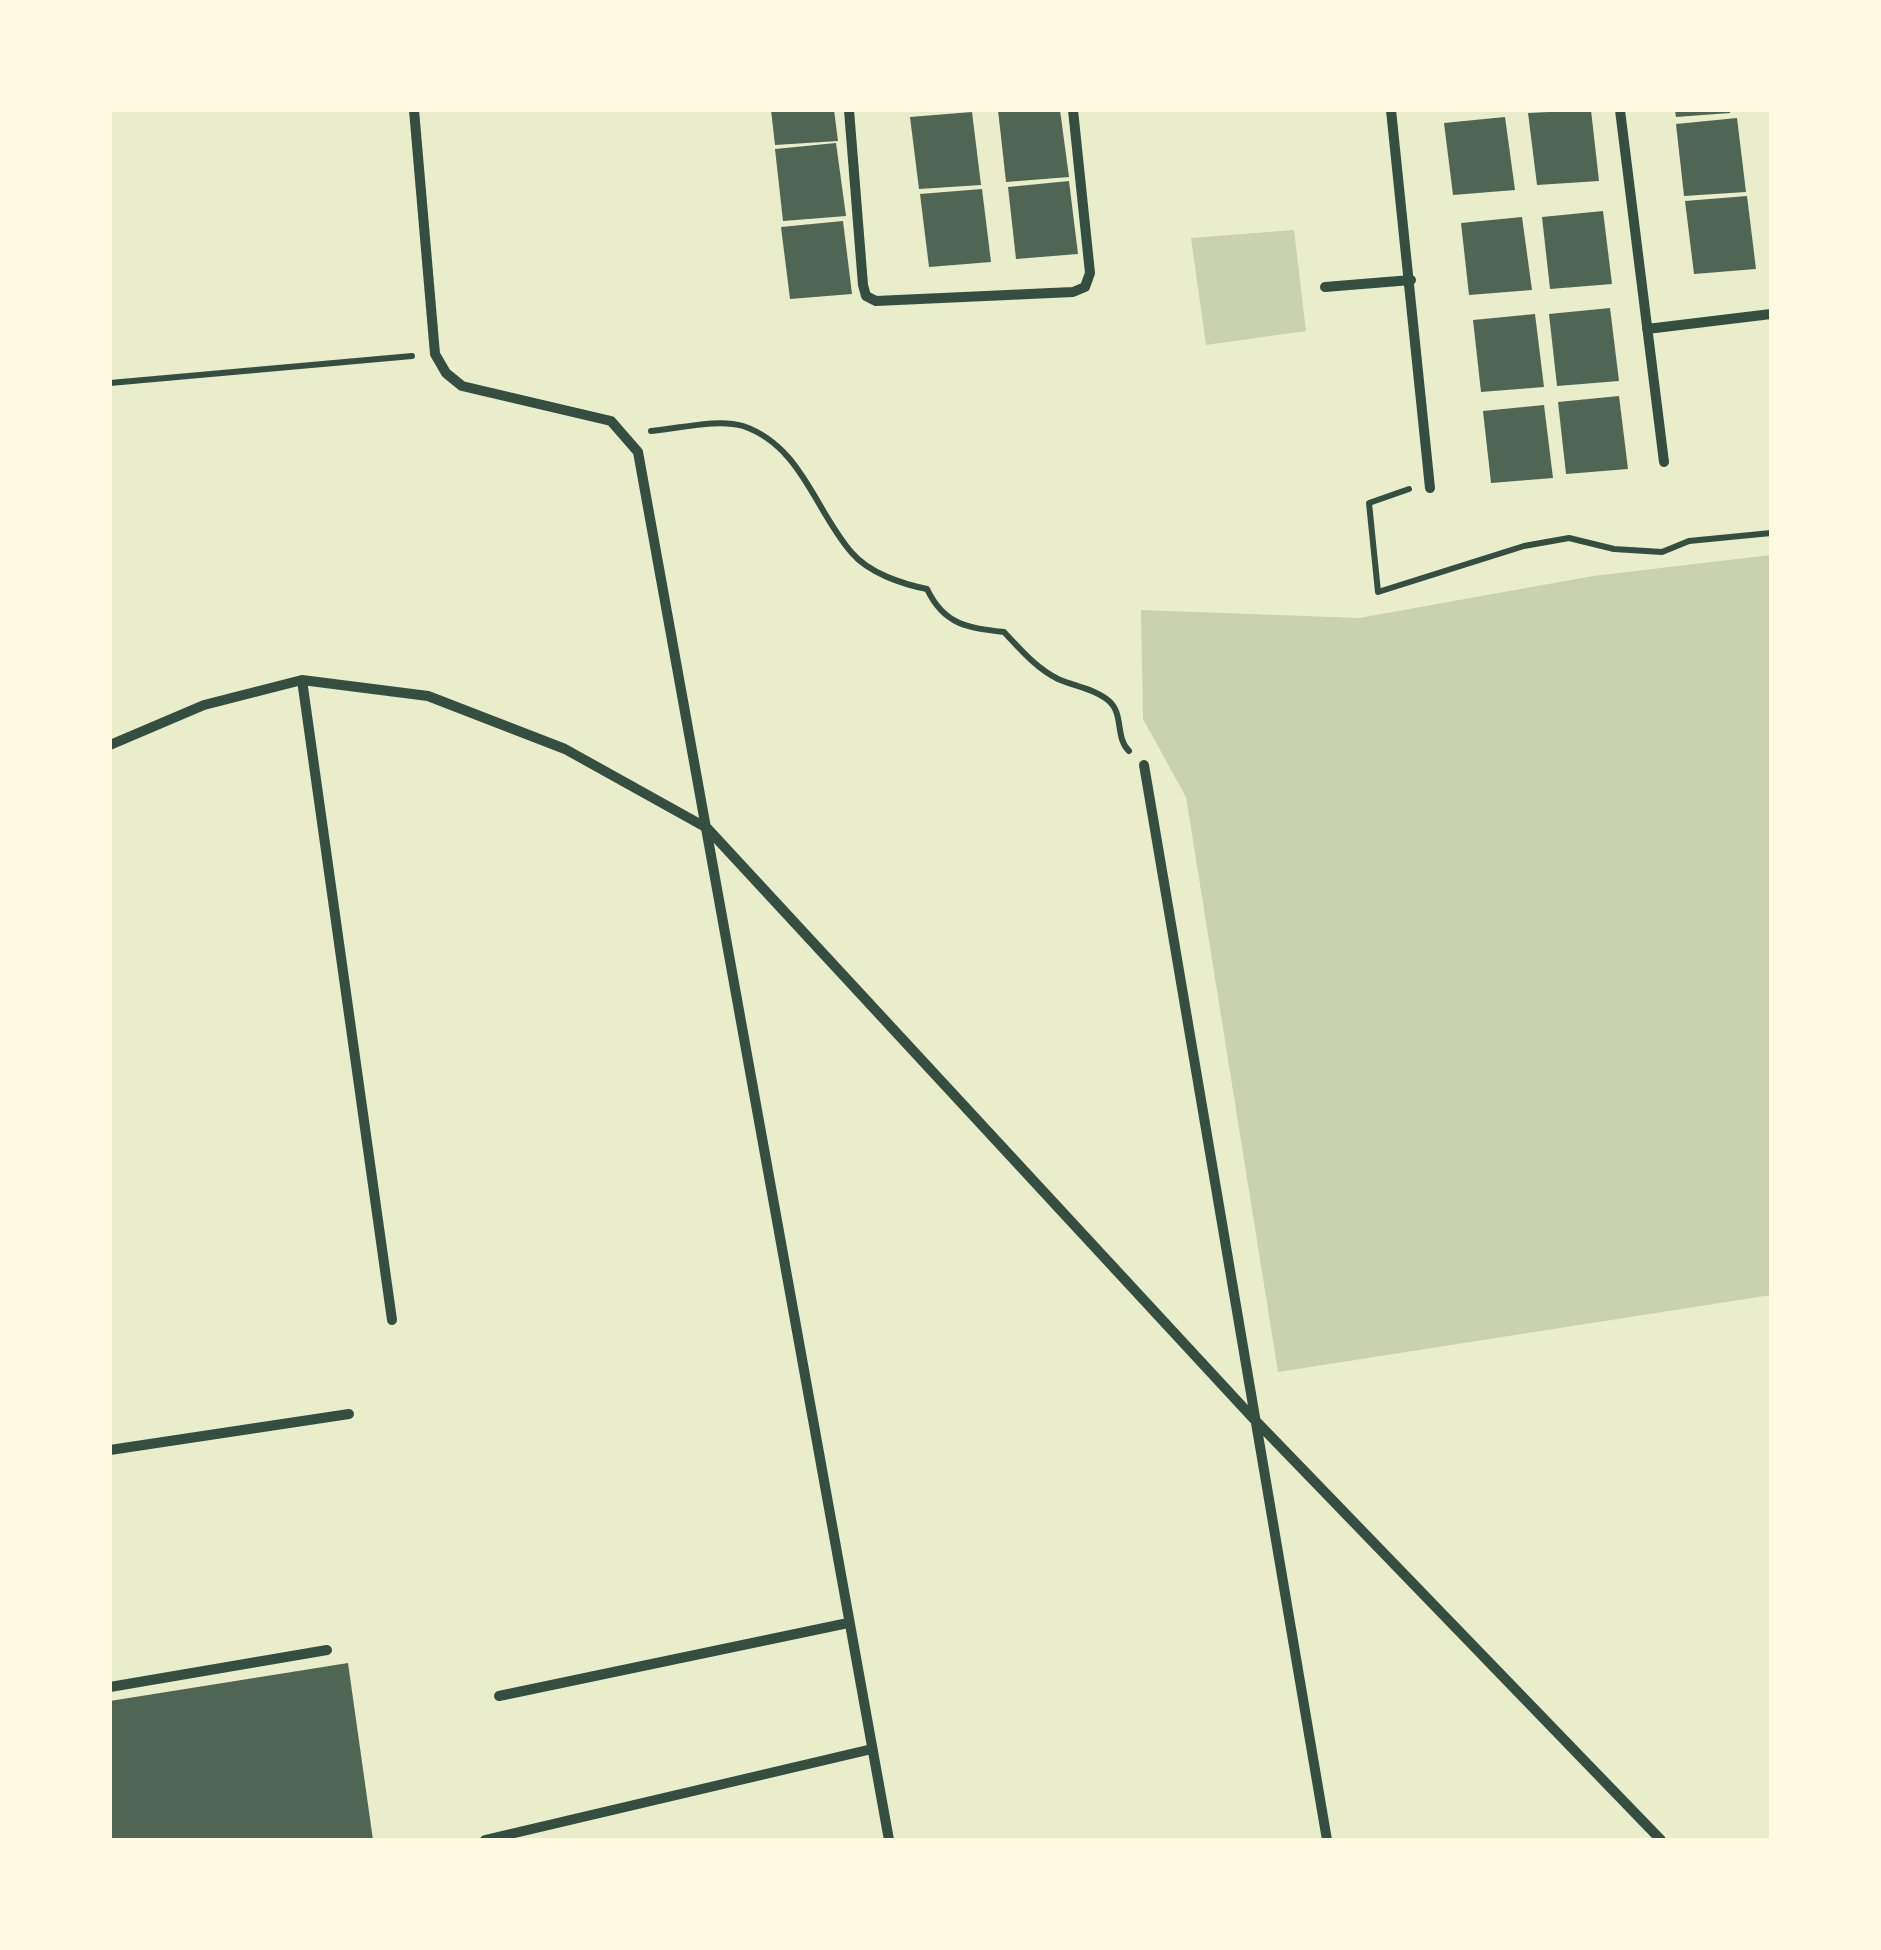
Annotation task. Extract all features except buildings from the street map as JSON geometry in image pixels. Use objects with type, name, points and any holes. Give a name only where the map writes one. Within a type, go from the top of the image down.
[{"type":"street","points":[[414,110],[435,354],[446,373],[462,386],[610,420],[626,433],[638,452],[888,1840]]},
{"type":"street","points":[[849,110],[863,285],[866,296],[876,301],[1073,292],[1085,287],[1090,273],[1073,110]]},
{"type":"street","points":[[1391,110],[1430,488]]},
{"type":"street","points":[[1620,110],[1664,462]]},
{"type":"street","points":[[1325,287],[1411,280]]},
{"type":"street","points":[[1647,329],[1771,314]]},
{"type":"street","points":[[302,680],[392,1320]]},
{"type":"street","points":[[110,745],[204,705],[302,680],[428,696],[566,749],[707,828],[1252,1417],[1661,1840]]},
{"type":"street","points":[[1144,765],[1252,1417],[1328,1840]]},
{"type":"street","points":[[110,1450],[349,1414]]},
{"type":"street","points":[[499,1696],[848,1623]]},
{"type":"street","points":[[110,1687],[326,1650]]},
{"type":"street","points":[[484,1840],[872,1749]]},
{"type":"path","points":[[110,383],[435,354]]},
{"type":"path","points":[[626,433],[726,424],[761,435],[789,457],[854,557],[901,584],[927,590],[946,618],[964,628],[1004,632],[1030,660],[1056,678],[1108,700],[1116,710],[1122,745],[1144,765]]},
{"type":"path","points":[[1430,488],[1400,490],[1369,502],[1378,592],[1524,546],[1569,538],[1614,549],[1662,552],[1689,540],[1771,533]]},
{"type":"green space","points":[[1294,230],[1306,331],[1206,345],[1191,238]]},
{"type":"green space","points":[[1771,555],[1771,1295],[1278,1372],[1186,797],[1143,719],[1141,610],[1359,618],[1593,576]]}]
